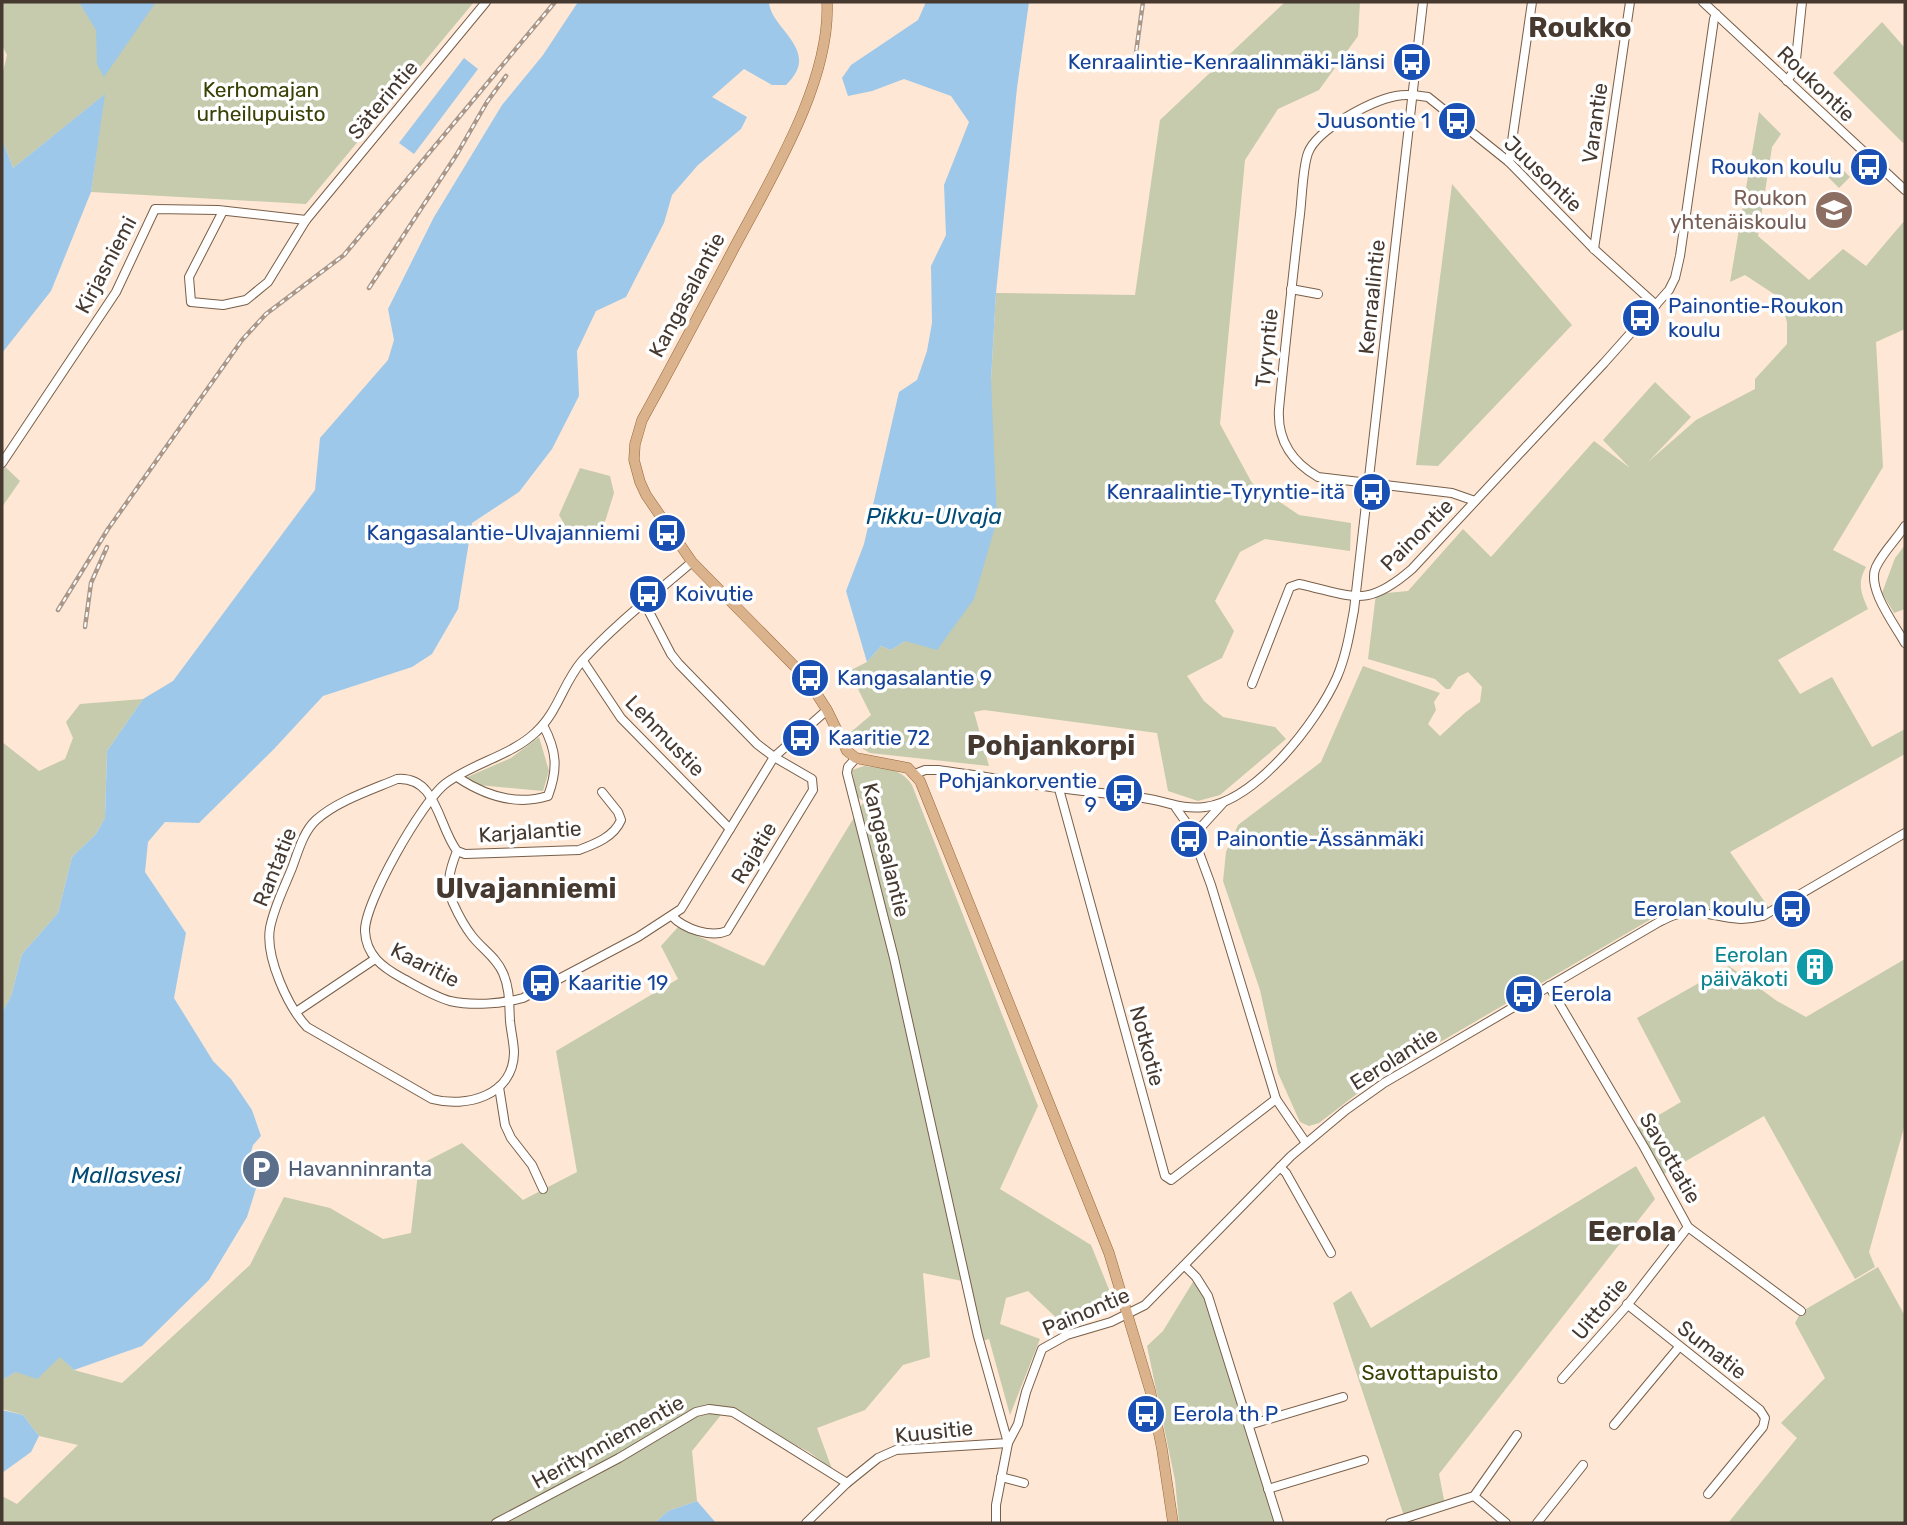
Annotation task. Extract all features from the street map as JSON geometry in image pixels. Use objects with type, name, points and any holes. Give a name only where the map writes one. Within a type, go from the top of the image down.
[{"type":"main road","name":"Kangasalantie","points":[[827,2],[824,45],[810,92],[787,149],[642,420],[635,444],[636,471],[640,482],[692,562],[807,679],[827,710],[847,751],[856,758]]},
{"type":"main road","points":[[856,758],[908,768],[926,792],[1109,1253],[1150,1390],[1173,1523]]},
{"type":"street","name":"Säterintie","points":[[223,211],[189,277],[191,302],[223,305],[246,300],[268,282],[306,220],[486,2]]},
{"type":"street","name":"Kenraalintie","points":[[1356,596],[1423,2]]},
{"type":"street","points":[[1509,162],[1532,2]]},
{"type":"street","name":"Varantie","points":[[1594,249],[1630,2]]},
{"type":"street","name":"Roukontie","points":[[1703,2],[1905,190]]},
{"type":"street","points":[[1787,80],[1795,69],[1801,2]]},
{"type":"street","name":"Painontie","points":[[1356,596],[1377,594],[1392,586],[1412,569],[1656,305],[1675,278],[1716,14]]},
{"type":"street","name":"Tyryntie","points":[[1412,94],[1392,97],[1328,127],[1307,154],[1278,424],[1294,458],[1318,477],[1452,493],[1475,501]]},
{"type":"street","name":"Juusontie","points":[[1412,94],[1428,97],[1509,162],[1594,249],[1656,305]]},
{"type":"street","name":"Kirjasniemi","points":[[2,463],[116,292],[155,209],[223,211],[306,220]]},
{"type":"street","points":[[1291,289],[1318,294]]},
{"type":"street","points":[[1905,526],[1883,555],[1873,577],[1875,588],[1905,643]]},
{"type":"street","name":"Kaaritie","points":[[692,562],[583,661],[543,725],[531,737],[457,777],[432,797],[415,821],[373,897],[366,917],[365,932],[369,950],[375,959],[386,969],[448,1000],[464,1003],[509,1002],[523,998],[672,916],[686,901],[774,757],[801,730],[827,710]]},
{"type":"street","points":[[1196,847],[1202,826],[1223,803],[1274,766],[1297,742],[1319,710],[1337,677],[1351,627],[1356,596],[1300,584],[1290,587],[1252,684]]},
{"type":"street","points":[[645,604],[671,654],[757,744],[774,757]]},
{"type":"street","name":"Lehmustie","points":[[583,661],[621,718],[730,828]]},
{"type":"street","points":[[457,777],[484,792],[525,802],[548,796],[555,774],[555,760],[543,725]]},
{"type":"street","name":"Rajatie","points":[[672,916],[681,924],[706,932],[720,934],[727,931],[813,790],[812,779],[774,757]]},
{"type":"street","name":"Kangasalantie","points":[[856,758],[848,767],[847,773],[897,971],[978,1335],[1008,1443],[996,1505],[996,1523]]},
{"type":"street","points":[[915,774],[925,770],[938,770],[1059,789],[1145,798],[1176,808],[1206,807],[1223,803]]},
{"type":"street","name":"Rantatie","points":[[432,797],[422,786],[409,778],[397,779],[326,812],[314,822],[305,834],[275,910],[270,931],[271,950],[283,989],[307,1027],[432,1099],[449,1104],[480,1099],[499,1087]]},
{"type":"street","name":"Notkotie","points":[[1059,789],[1164,1176],[1171,1180],[1276,1098]]},
{"type":"street","name":"Karjalantie","points":[[432,797],[457,852],[465,854],[579,850],[594,845],[609,836],[621,820],[602,792]]},
{"type":"street","points":[[1176,808],[1190,828],[1211,885],[1276,1098],[1306,1143]]},
{"type":"street","name":"Eerolantie","points":[[1185,1266],[1306,1143],[1384,1083],[1675,914],[1690,912],[1740,920],[1763,916],[1905,833]]},
{"type":"street","points":[[457,852],[450,869],[449,888],[454,904],[472,937],[495,957],[509,990],[514,1054],[511,1066],[499,1087],[505,1125],[510,1138],[532,1165],[543,1189]]},
{"type":"street","points":[[296,1012],[375,959]]},
{"type":"street","name":"Savottatie","points":[[1549,986],[1688,1227],[1801,1311]]},
{"type":"street","points":[[1280,1167],[1286,1173],[1331,1253]]},
{"type":"street","name":"Uittotie","points":[[1562,1379],[1627,1304],[1688,1227]]},
{"type":"street","points":[[1185,1266],[1208,1296],[1279,1523]]},
{"type":"street","name":"Painontie","points":[[1008,1443],[1018,1424],[1026,1392],[1042,1349],[1067,1335],[1129,1314],[1145,1305],[1185,1266]]},
{"type":"street","name":"Sumatie","points":[[1627,1304],[1760,1410],[1765,1418],[1763,1427],[1708,1494]]},
{"type":"street","points":[[1614,1425],[1679,1347]]},
{"type":"street","points":[[1249,1425],[1343,1397]]},
{"type":"street","name":"Heritynniementie","points":[[496,1523],[619,1458],[696,1412],[709,1409],[733,1412],[847,1483]]},
{"type":"street","points":[[1390,1523],[1474,1496],[1517,1435]]},
{"type":"street","name":"Kuusitie","points":[[806,1523],[847,1483],[878,1458],[896,1450],[1008,1443]]},
{"type":"street","points":[[1268,1489],[1364,1461]]},
{"type":"street","points":[[1537,1523],[1583,1465]]},
{"type":"street","points":[[1001,1477],[1024,1483]]},
{"type":"street","points":[[1474,1496],[1507,1523]]},
{"type":"green space","name":"Kerhomajan urheilupuisto","points":[[2,2],[474,2],[306,204],[91,192],[104,95],[13,168],[2,139],[2,76],[7,55],[2,45]]},
{"type":"green space","points":[[1285,2],[1360,2],[1358,36],[1319,90],[1278,109],[1245,160],[1220,424],[1252,483],[1299,515],[1351,523],[1350,551],[1265,539],[1240,552],[1215,601],[1234,631],[1222,658],[1187,676],[1204,701],[1223,717],[1275,727],[1286,739],[1220,795],[1198,801],[1168,791],[1157,733],[984,710],[974,712],[989,766],[870,753],[844,738],[871,715],[849,671],[867,662],[881,646],[891,650],[905,641],[991,380],[996,293],[1135,295],[1160,120]]},
{"type":"green space","points":[[1882,22],[1905,48],[1903,143],[1833,73]]},
{"type":"green space","points":[[1759,112],[1781,134],[1772,147],[1758,236],[1809,280],[1843,249],[1866,266],[1905,220],[1905,329],[1876,342],[1883,467],[1833,550],[1866,567],[1861,588],[1868,609],[1778,660],[1800,694],[1832,677],[1872,747],[1905,729],[1905,754],[1730,852],[1769,908],[1734,914],[1694,906],[1665,911],[1375,1080],[1319,1123],[1309,1126],[1300,1122],[1278,1073],[1260,990],[1223,881],[1226,852],[1238,825],[1321,762],[1363,666],[1440,693],[1434,702],[1436,710],[1428,724],[1440,736],[1480,702],[1482,687],[1468,672],[1458,677],[1450,689],[1446,689],[1435,679],[1368,659],[1376,594],[1408,591],[1463,529],[1491,557],[1594,441],[1630,468],[1603,440],[1655,382],[1691,417],[1648,462],[1696,420],[1755,389],[1755,379],[1787,344],[1787,322],[1780,298],[1745,275],[1730,282]]},
{"type":"green space","points":[[1831,158],[1850,177],[1839,188],[1820,169]]},
{"type":"green space","points":[[1452,184],[1572,325],[1438,466],[1416,465]]},
{"type":"green space","points":[[2,464],[20,481],[2,507]]},
{"type":"green space","points":[[580,468],[610,476],[614,493],[602,531],[583,541],[570,534],[559,515]]},
{"type":"green space","points":[[1905,545],[1905,609],[1894,613],[1882,593],[1895,558]]},
{"type":"green space","points":[[143,699],[107,751],[105,818],[96,834],[72,857],[58,913],[22,954],[11,996],[2,1012],[2,742],[39,771],[65,759],[73,738],[66,722],[80,704]]},
{"type":"green space","points":[[539,737],[549,771],[543,791],[478,785],[465,778],[511,758]]},
{"type":"green space","points":[[864,766],[897,772],[912,785],[1038,1106],[1000,1189],[1091,1245],[1112,1297],[1103,1314],[1066,1327],[1028,1291],[1006,1298],[1000,1324],[1040,1339],[1010,1415],[989,1339],[982,1341],[967,1282],[923,1273],[930,1357],[903,1365],[865,1410],[817,1428],[832,1469],[809,1452],[725,1410],[692,1451],[697,1501],[668,1511],[655,1523],[2,1523],[2,1496],[17,1504],[78,1445],[39,1436],[23,1415],[2,1409],[2,1380],[60,1356],[74,1370],[122,1383],[250,1265],[284,1197],[330,1208],[383,1239],[411,1233],[419,1165],[462,1143],[523,1200],[577,1172],[556,1051],[678,979],[661,946],[678,927],[764,966],[864,801],[857,797],[852,770]]},
{"type":"green space","points":[[1905,959],[1905,1124],[1869,1252],[1875,1267],[1855,1279],[1764,1116],[1660,1176],[1635,1129],[1681,1102],[1637,1018],[1729,966],[1777,1001],[1806,1017]]},
{"type":"green space","name":"Savottapuisto","points":[[1636,1166],[1655,1199],[1439,1474],[1445,1505],[1405,1519],[1333,1303],[1351,1291],[1371,1328]]},
{"type":"green space","points":[[1878,1267],[1905,1316],[1905,1523],[1728,1523],[1797,1438],[1781,1423],[1825,1378],[1795,1323],[1801,1312]]},
{"type":"green space","points":[[1196,1277],[1208,1296],[1279,1523],[1179,1523],[1175,1480],[1147,1346],[1163,1331]]},
{"type":"water","points":[[79,2],[156,2],[104,77],[97,64],[96,30]]},
{"type":"water","name":"Mallasvesi","points":[[578,2],[769,2],[777,21],[797,50],[799,61],[796,72],[786,85],[772,85],[744,69],[712,97],[747,117],[741,129],[698,165],[672,195],[664,223],[626,297],[596,311],[577,351],[579,396],[552,449],[519,492],[472,523],[458,609],[432,654],[412,667],[323,696],[199,823],[165,822],[148,842],[145,872],[186,933],[174,998],[213,1061],[231,1079],[252,1110],[261,1136],[253,1145],[250,1156],[259,1179],[247,1217],[209,1280],[142,1346],[74,1370],[60,1357],[37,1379],[16,1372],[2,1380],[2,1012],[11,996],[22,954],[58,913],[72,857],[96,834],[105,818],[107,751],[143,699],[173,681],[315,490],[320,438],[388,360],[394,340],[388,309],[434,217],[502,105],[543,55]]},
{"type":"water","name":"Pikku-Ulvaja","points":[[926,2],[1029,2],[1017,88],[996,293],[991,380],[997,520],[974,599],[937,650],[905,641],[891,650],[881,646],[867,662],[846,591],[864,544],[899,392],[917,380],[927,351],[932,323],[931,266],[946,235],[944,185],[969,122],[951,96],[904,79],[872,91],[848,96],[842,78],[851,65],[918,20]]},
{"type":"water","points":[[464,58],[478,69],[414,154],[399,143]]},
{"type":"water","points":[[105,94],[91,192],[51,291],[2,353],[2,139],[13,168]]},
{"type":"water","points":[[2,1410],[23,1415],[39,1436],[31,1452],[2,1473]]},
{"type":"water","points":[[697,1501],[716,1523],[655,1523],[668,1511]]},
{"type":"railway","points":[[58,610],[108,529],[242,340],[266,314],[344,255],[555,2]]},
{"type":"railway","points":[[1135,60],[1143,2]]},
{"type":"railway","points":[[369,288],[506,76]]},
{"type":"railway","points":[[85,627],[91,583],[107,547]]},
{"type":"place","name":"Kenraalintie-Kenraalinmäki-länsi","points":[[1412,62]]},
{"type":"place","name":"Juusontie 1","points":[[1457,121]]},
{"type":"place","name":"Roukon koulu","points":[[1869,167]]},
{"type":"place","name":"Roukon yhtenäiskoulu","points":[[1834,210]]},
{"type":"place","name":"Painontie-Roukon koulu","points":[[1641,318]]},
{"type":"place","name":"Kenraalintie-Tyryntie-itä","points":[[1372,492]]},
{"type":"place","name":"Kangasalantie-Ulvajanniemi","points":[[667,533]]},
{"type":"place","name":"Koivutie","points":[[648,594]]},
{"type":"place","name":"Kangasalantie 9","points":[[810,678]]},
{"type":"place","name":"Kaaritie 72","points":[[801,738]]},
{"type":"place","name":"Pohjankorventie 9","points":[[1124,793]]},
{"type":"place","name":"Painontie-Ässänmäki","points":[[1189,839]]},
{"type":"place","name":"Eerolan koulu","points":[[1792,909]]},
{"type":"place","name":"Eerolan päiväkoti","points":[[1815,967]]},
{"type":"place","name":"Kaaritie 19","points":[[541,983]]},
{"type":"place","name":"Eerola","points":[[1524,994]]},
{"type":"place","name":"Havanninranta","points":[[261,1169]]},
{"type":"place","name":"Eerola th P","points":[[1146,1414]]},
{"type":"district","name":"Roukko","points":[[1580,27]]},
{"type":"district","name":"Pohjankorpi","points":[[1051,745]]},
{"type":"district","name":"Ulvajanniemi","points":[[526,888]]},
{"type":"district","name":"Eerola","points":[[1632,1231]]}]
